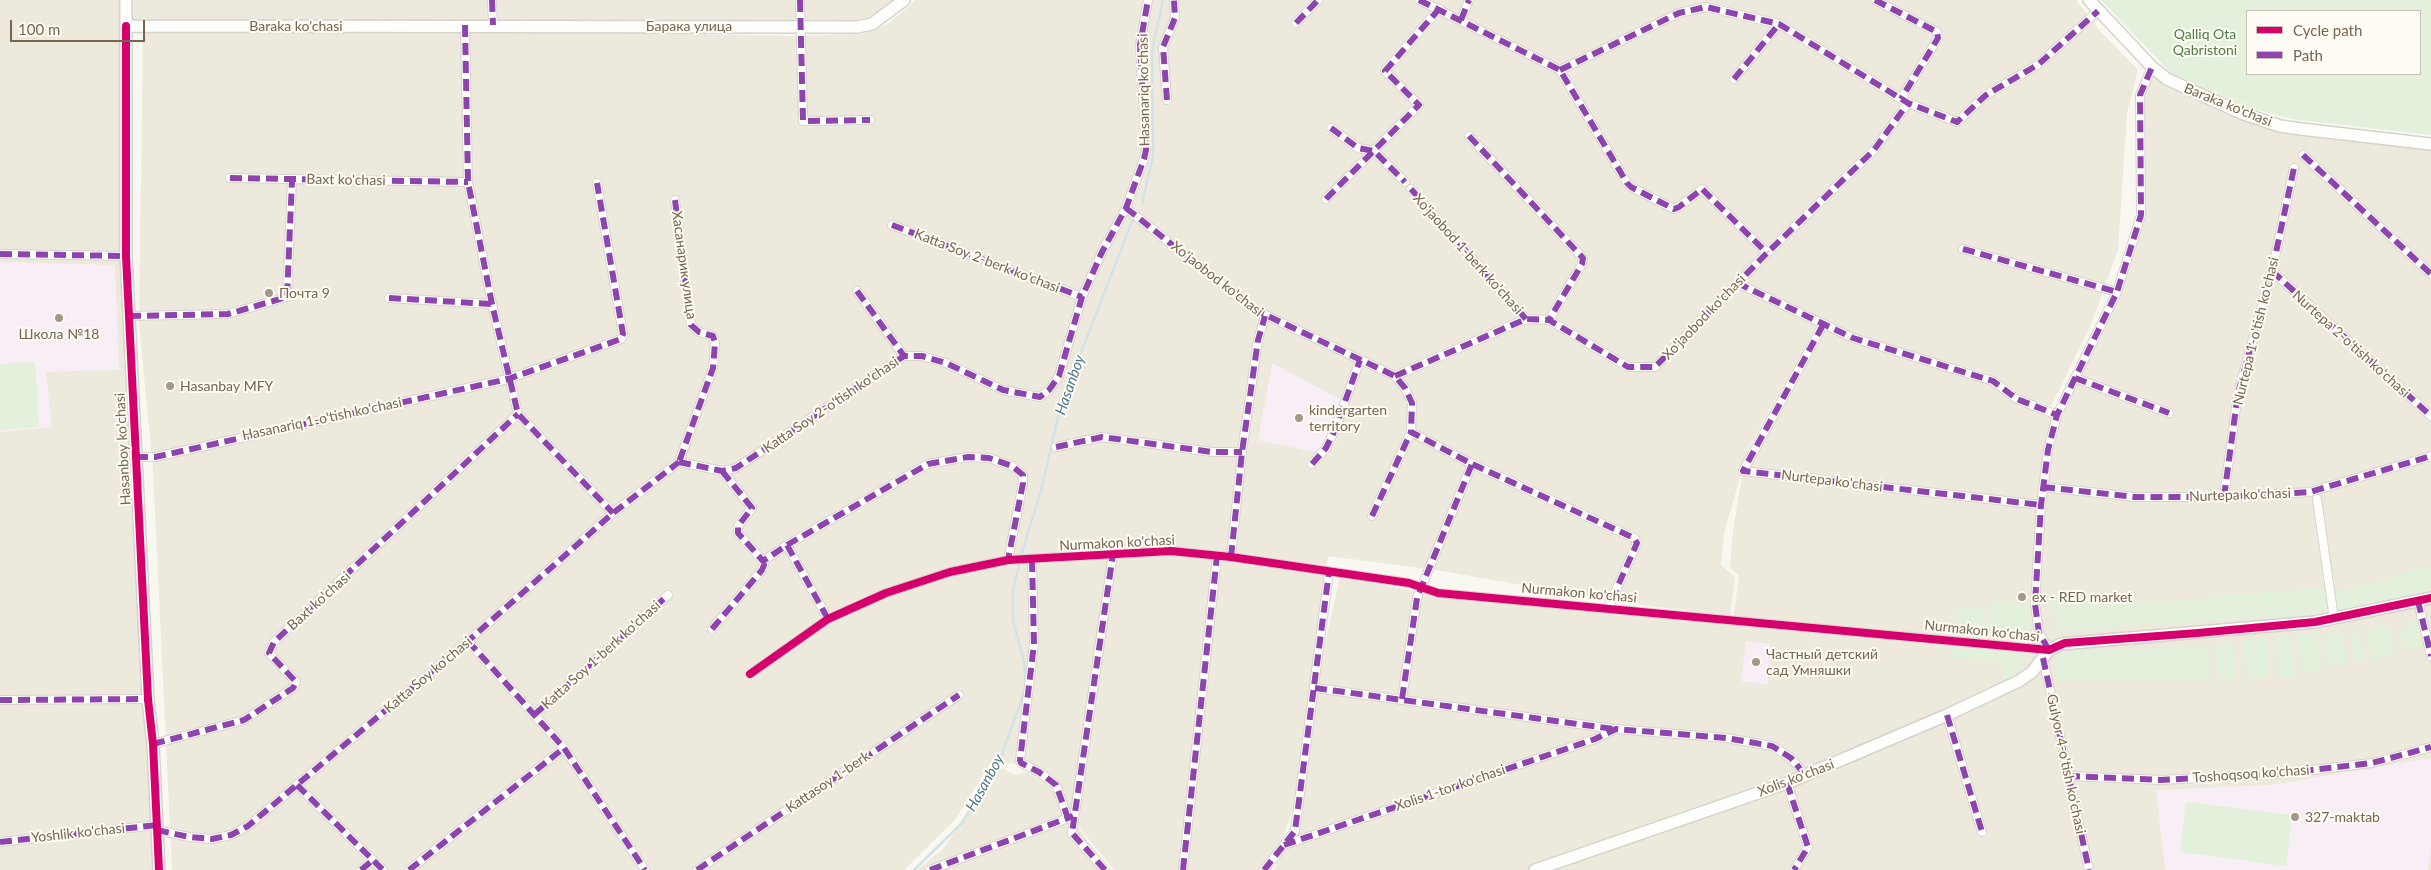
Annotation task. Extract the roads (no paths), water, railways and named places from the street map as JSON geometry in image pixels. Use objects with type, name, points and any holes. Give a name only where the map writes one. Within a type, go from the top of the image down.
[{"type":"street","name":"Hasanboy ko'chasi","points":[[126,0],[126,256],[148,699],[153,744],[159,870]]},
{"type":"street","points":[[492,0],[493,25]]},
{"type":"street","points":[[800,0],[803,121],[870,120]]},
{"type":"street","name":"Барака улица","points":[[465,25],[849,27],[872,24],[904,0]]},
{"type":"street","name":"Hasanariq ko'chasi","points":[[1126,208],[1146,150],[1140,44],[1148,0]]},
{"type":"street","name":"Hasanariq ko'chasi","points":[[1167,100],[1163,47],[1175,18],[1174,0]]},
{"type":"street","points":[[1296,23],[1318,0]]},
{"type":"street","points":[[1419,0],[1560,70],[1627,183],[1674,209],[1702,189],[1767,253]]},
{"type":"street","points":[[1461,20],[1468,0]]},
{"type":"street","name":"Xo'jaobod ko'chasi","points":[[1126,208],[1253,309],[1396,376],[1526,319],[1549,320],[1628,367],[1655,367],[1767,253],[1874,150],[1904,101],[1938,38],[1937,32],[1875,0]]},
{"type":"street","name":"Baraka ko'chasi","points":[[2089,0],[2152,67],[2185,89],[2241,113],[2280,126],[2431,144]]},
{"type":"street","points":[[1560,70],[1679,13],[1706,7],[1780,24],[1904,101],[1957,122],[1986,95],[2039,64],[2098,11]]},
{"type":"street","points":[[1326,199],[1419,105],[1385,71],[1439,9]]},
{"type":"street","points":[[1734,78],[1780,24]]},
{"type":"street","name":"Baraka ko'chasi","points":[[126,26],[465,25]]},
{"type":"street","points":[[465,25],[468,182],[492,304],[518,414],[613,513]]},
{"type":"street","points":[[2046,654],[2039,633],[2035,604],[2041,505],[2048,450],[2057,415],[2117,292],[2141,215],[2140,95],[2152,67]]},
{"type":"street","points":[[1331,128],[1358,148],[1374,151],[1405,182]]},
{"type":"street","points":[[1468,136],[1583,258],[1582,264],[1549,320]]},
{"type":"street","points":[[2302,154],[2431,274]]},
{"type":"street","name":"Nurtepa 1-o'tish ko'chasi","points":[[2224,497],[2238,393],[2272,271],[2294,168]]},
{"type":"street","points":[[230,178],[292,180]]},
{"type":"street","name":"Baxt ko'chasi","points":[[129,316],[228,314],[287,297],[292,180],[468,182]]},
{"type":"street","points":[[508,378],[622,338],[597,183]]},
{"type":"street","name":"Xo'jaobod 1-berk ko'chasi","points":[[1411,189],[1526,319]]},
{"type":"street","name":"Хасанарик улица","points":[[675,200],[691,325],[699,332],[713,336],[715,343],[713,368],[679,462]]},
{"type":"street","name":"Katta Soy 2-o'tish ko'chasi","points":[[722,471],[736,468],[904,356],[922,356],[946,363],[1003,390],[1040,398],[1050,390],[1059,376],[1082,296],[1102,252],[1126,208]]},
{"type":"street","name":"Katta Soy 2-berk ko'chasi","points":[[892,225],[1082,296]]},
{"type":"street","points":[[1963,250],[2117,292]]},
{"type":"street","points":[[0,254],[126,256]]},
{"type":"street","name":"Nurtepa 2-o'tish ko'chasi","points":[[2272,271],[2431,416]]},
{"type":"street","points":[[1737,283],[1853,338],[1993,381],[2017,399],[2057,415]]},
{"type":"street","points":[[857,291],[904,356]]},
{"type":"street","points":[[389,298],[492,304]]},
{"type":"street","points":[[1230,557],[1242,452],[1258,340],[1265,316]]},
{"type":"street","name":"Nurtepa ko'chasi","points":[[1823,325],[1743,471],[2041,505]]},
{"type":"street","points":[[1312,464],[1326,448],[1334,432],[1360,360]]},
{"type":"street","points":[[1372,516],[1410,432],[1412,403],[1405,388],[1396,376]]},
{"type":"street","name":"Hasanariq 1-o'tish ko'chasi","points":[[136,457],[155,458],[508,378]]},
{"type":"street","points":[[2076,378],[2169,413]]},
{"type":"street","name":"Baxt ko'chasi","points":[[153,744],[244,720],[293,688],[296,682],[269,653],[274,642],[518,414]]},
{"type":"street","points":[[1410,432],[1472,464],[1634,538],[1637,543],[1608,608]]},
{"type":"street","points":[[1056,448],[1102,437],[1212,452],[1242,452]]},
{"type":"street","name":"Nurtepa ko'chasi","points":[[2044,487],[2135,497],[2224,497],[2310,492],[2431,456]]},
{"type":"street","points":[[763,561],[787,545],[928,464],[968,457],[989,458],[1012,466],[1023,475],[1008,560]]},
{"type":"street","points":[[679,462],[722,471],[750,504],[750,512],[742,520],[738,533],[763,561],[764,565],[762,570],[712,629]]},
{"type":"street","name":"Katta Soy ko'chasi","points":[[157,828],[189,837],[212,839],[231,835],[248,826],[468,641],[613,513],[679,462]]},
{"type":"street","points":[[1402,700],[1417,598],[1472,464]]},
{"type":"street","points":[[2317,499],[2334,619]]},
{"type":"street","points":[[787,545],[828,619]]},
{"type":"street","name":"Nurmakon ko'chasi","points":[[750,674],[828,619],[886,593],[932,578],[1008,560],[1171,551],[1230,557],[1409,583],[1438,593],[1608,608],[2046,654],[2065,643],[2198,634],[2334,619],[2431,598]]},
{"type":"street","points":[[1105,870],[1072,833],[1071,816],[1113,554]]},
{"type":"street","points":[[1183,870],[1217,556]]},
{"type":"street","points":[[1032,560],[1034,644],[1020,760],[1021,763],[1039,772],[1056,785],[1071,816]]},
{"type":"street","points":[[1264,870],[1270,859],[1295,831],[1329,572]]},
{"type":"street","name":"Katta Soy 1-berk ko'chasi","points":[[534,715],[668,595]]},
{"type":"street","points":[[2418,601],[2431,656]]},
{"type":"street","points":[[468,641],[564,748],[645,870]]},
{"type":"street","name":"Xolis ko'chasi","points":[[1535,870],[1806,776],[1947,715],[2019,681],[2032,672],[2046,654]]},
{"type":"street","name":"Gulyor 4-o'tish ko'chasi","points":[[2046,654],[2068,776],[2089,870]]},
{"type":"street","name":"Xolis 1-tor ko'chasi","points":[[1314,688],[1616,729],[1726,738],[1772,746],[1791,758],[1806,776]]},
{"type":"street","name":"Kattasoy 1-berk","points":[[697,870],[959,695]]},
{"type":"street","points":[[0,700],[148,699]]},
{"type":"street","points":[[1947,715],[1982,832]]},
{"type":"street","name":"Xolis 1-tor ko'chasi","points":[[1284,845],[1595,739],[1616,729]]},
{"type":"street","name":"Toshoqsoq ko'chasi","points":[[2068,776],[2161,780],[2277,774],[2372,763],[2431,747]]},
{"type":"street","points":[[409,870],[564,748]]},
{"type":"street","points":[[1787,783],[1808,847],[1794,870]]},
{"type":"street","points":[[297,785],[382,870]]},
{"type":"street","points":[[930,870],[1071,816]]},
{"type":"street","name":"Yoshlik ko'chasi","points":[[0,842],[157,828]]},
{"type":"street","points":[[361,870],[374,860]]},
{"type":"waterway","name":"Hasanboy","points":[[1142,204],[1153,156],[1152,51],[1163,0]]},
{"type":"waterway","name":"Hasanboy","points":[[1021,556],[1042,487],[1061,404],[1133,219]]},
{"type":"waterway","name":"Hasanboy","points":[[1020,561],[1013,589],[1013,621],[1024,661],[1026,685]]},
{"type":"waterway","name":"Hasanboy","points":[[914,870],[962,823],[1002,754],[1025,690]]},
{"type":"place","name":"Почта 9","points":[[269,293]]},
{"type":"place","name":"Школа №18","points":[[59,318]]},
{"type":"place","name":"Hasanbay MFY","points":[[170,386]]},
{"type":"place","name":"kindergarten territory","points":[[1299,418]]},
{"type":"place","name":"ex - RED market","points":[[2022,597]]},
{"type":"place","name":"Частный детский сад Умняшки","points":[[1756,662]]},
{"type":"place","name":"327-maktab","points":[[2295,817]]},
{"type":"park label","name":"Qalliq Ota Qabristoni","points":[[2205,42]]}]
